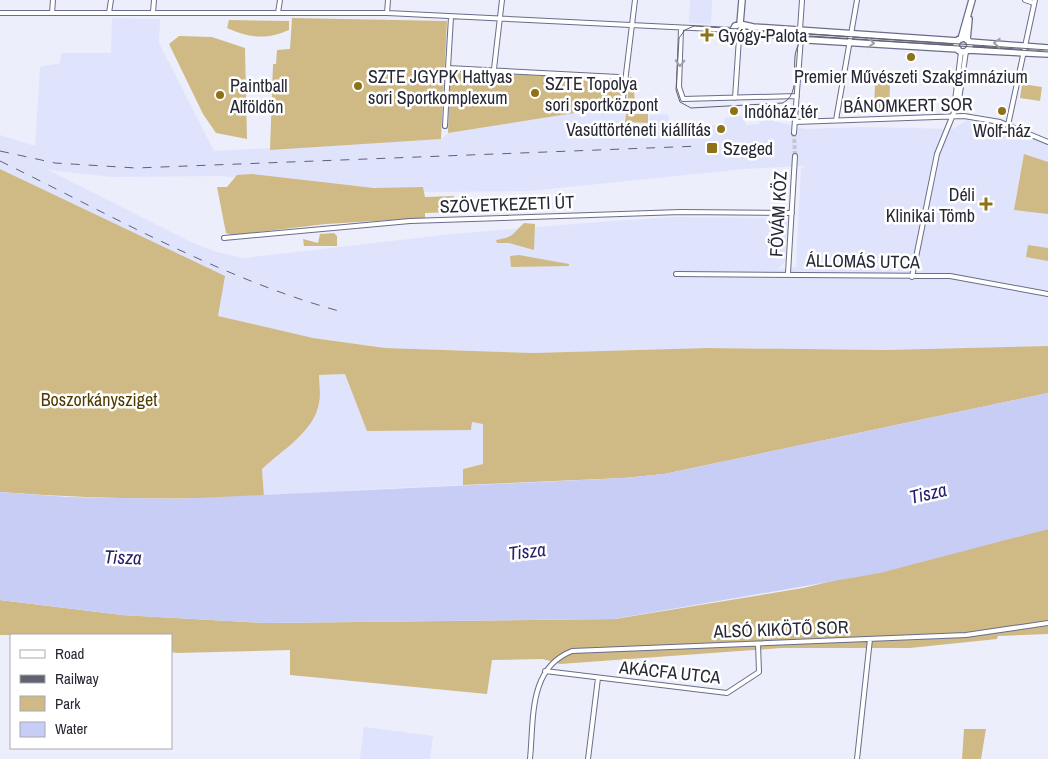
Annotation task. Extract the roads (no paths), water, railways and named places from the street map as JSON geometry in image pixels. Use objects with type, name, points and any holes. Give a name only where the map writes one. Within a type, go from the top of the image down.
[{"type":"street","points":[[52,13],[53,0]]},
{"type":"street","points":[[109,14],[111,0]]},
{"type":"street","points":[[153,12],[154,0]]},
{"type":"street","points":[[278,13],[280,0]]},
{"type":"street","points":[[387,13],[388,0]]},
{"type":"street","points":[[494,70],[502,0]]},
{"type":"street","points":[[622,107],[635,0]]},
{"type":"street","points":[[742,0],[742,25],[747,30],[746,35]]},
{"type":"street","points":[[794,133],[802,0]]},
{"type":"street","points":[[836,120],[856,0]]},
{"type":"street","points":[[954,115],[964,40],[972,0]]},
{"type":"street","points":[[1008,125],[1035,2],[1025,0]]},
{"type":"street","points":[[0,13],[387,13],[733,30]]},
{"type":"street","points":[[445,126],[451,17]]},
{"type":"street","points":[[733,30],[735,26],[742,25],[851,34],[964,40],[1048,48]]},
{"type":"street","points":[[681,28],[679,87],[681,97],[689,100],[797,96]]},
{"type":"street","points":[[733,30],[734,34],[739,38]]},
{"type":"street","points":[[739,38],[746,35],[791,35],[801,39],[963,51],[1048,54]]},
{"type":"street","points":[[735,98],[739,38]]},
{"type":"street","points":[[912,277],[937,154],[957,105],[964,72],[964,40]]},
{"type":"street","points":[[448,68],[618,77]]},
{"type":"street","points":[[957,105],[964,116]]},
{"type":"street","name":"BÁNOMKERT SOR","points":[[795,122],[943,117],[954,115],[982,118],[1008,125],[1048,142]]},
{"type":"street","points":[[943,117],[948,128]]},
{"type":"street","name":"FŐVÁM KÖZ","points":[[788,273],[795,156]]},
{"type":"street","name":"SZÖVETKEZETI ÚT","points":[[224,238],[410,221],[681,212],[792,212]]},
{"type":"street","name":"ÁLLOMÁS UTCA","points":[[676,274],[788,273],[880,274],[893,277],[950,276],[1048,294]]},
{"type":"street","name":"ALSÓ KIKÖTŐ SOR","points":[[545,670],[556,659],[572,651],[966,635],[1048,623]]},
{"type":"street","points":[[858,759],[870,639]]},
{"type":"street","name":"AKÁCFA UTCA","points":[[545,670],[728,693],[759,672],[758,644]]},
{"type":"street","points":[[530,759],[538,683],[545,670]]},
{"type":"street","points":[[588,759],[598,678]]},
{"type":"water","name":"Tisza","points":[[1048,393],[1048,529],[880,573],[614,619],[267,623],[122,615],[0,600],[0,492],[67,497],[177,499],[624,478],[664,474]]},
{"type":"tunnel","points":[[794,133],[795,156]]},
{"type":"tram line","points":[[1048,50],[694,26],[685,30],[679,38],[676,90],[680,102],[691,108],[783,103],[790,97],[794,88],[797,49],[801,41],[810,36],[1048,52]]},
{"type":"railway","points":[[0,151],[55,163],[136,168],[700,146]]},
{"type":"railway","points":[[0,161],[166,244],[251,281],[339,311]]},
{"type":"place","name":"Gyógy-Palota","points":[[707,35]]},
{"type":"place","name":"Premier Művészeti Szakgimnázium","points":[[911,57]]},
{"type":"place","name":"SZTE JGYPK Hattyas sori Sportkomplexum","points":[[358,86]]},
{"type":"place","name":"SZTE Topolya sori sportközpont","points":[[535,93]]},
{"type":"place","name":"Paintball Alföldön","points":[[220,95]]},
{"type":"place","name":"Indóház tér","points":[[734,111]]},
{"type":"place","name":"Wolf-ház","points":[[1002,111]]},
{"type":"place","name":"Vasúttörténeti kiállítás","points":[[721,129]]},
{"type":"place","name":"Szeged","points":[[712,148]]},
{"type":"place","name":"Déli Klinikai Tömb","points":[[986,204]]},
{"type":"park label","name":"Boszorkánysziget","points":[[99,399]]}]
